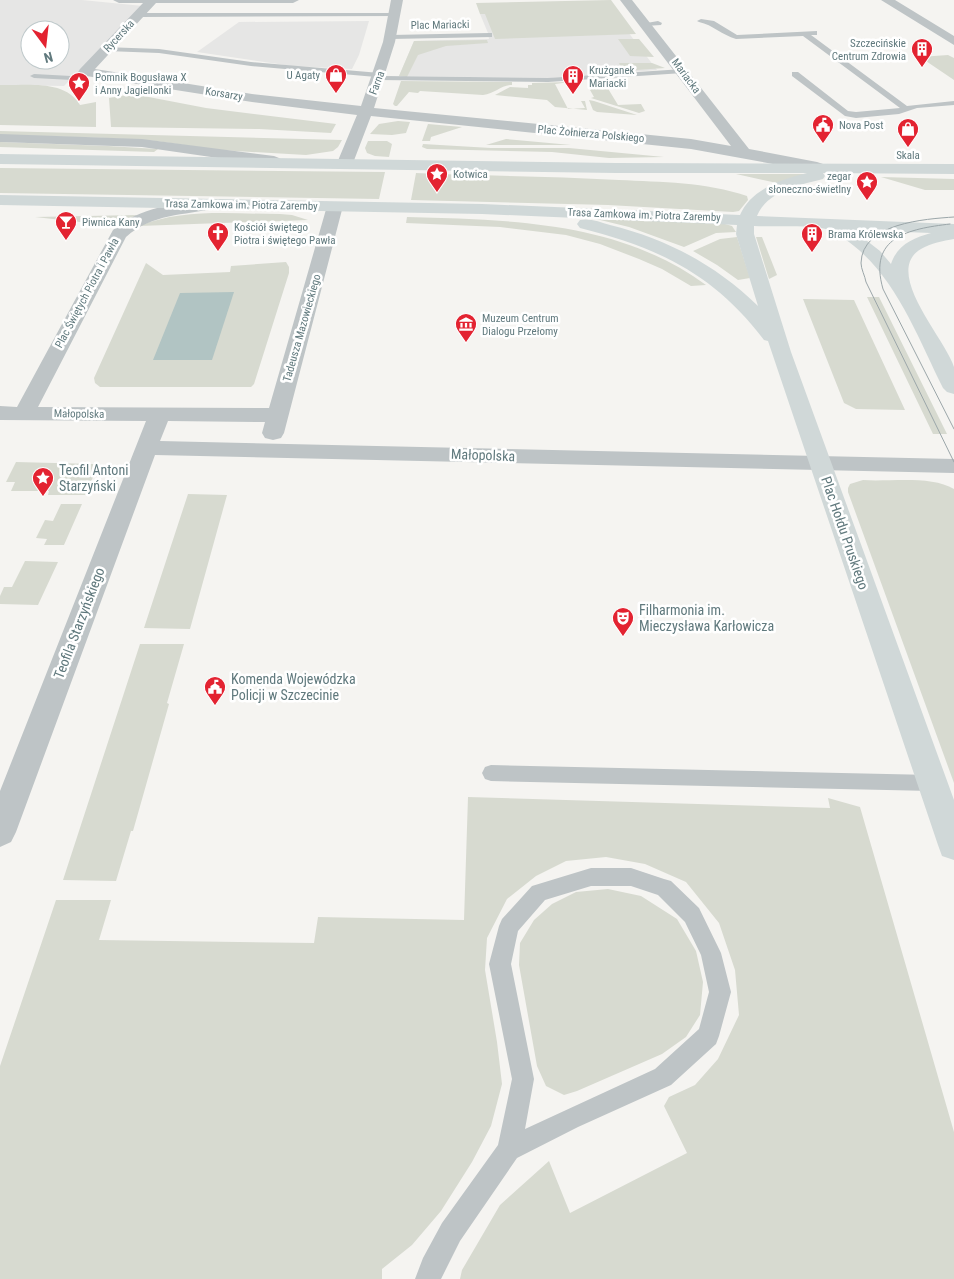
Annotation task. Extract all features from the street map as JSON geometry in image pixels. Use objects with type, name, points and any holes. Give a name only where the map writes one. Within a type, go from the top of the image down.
[{"type":"main road","points":[[0,159],[594,167],[668,173],[727,183]]},
{"type":"main road","name":"Plac Żołnierza Polskiego","points":[[594,167],[954,169]]},
{"type":"main road","name":"Plac Żołnierza Polskiego","points":[[745,219],[754,205],[766,195],[794,182],[813,176],[918,169]]},
{"type":"main road","points":[[749,189],[833,224],[866,246],[898,285],[954,388]]},
{"type":"main road","name":"Trasa Zamkowa im. Piotra Zaremby","points":[[0,200],[482,209],[745,219]]},
{"type":"main road","points":[[0,210],[113,203]]},
{"type":"main road","name":"Trasa Zamkowa im. Piotra Zaremby","points":[[482,209],[546,216],[595,226],[656,245],[689,260],[716,278],[745,304],[762,324],[781,352]]},
{"type":"main road","points":[[745,219],[954,229]]},
{"type":"main road","name":"Plac Hołdu Pruskiego","points":[[745,219],[745,234],[781,352],[954,845]]},
{"type":"main road","points":[[908,302],[898,274],[898,264],[902,257],[909,249],[922,242],[954,234]]},
{"type":"street","points":[[118,0],[293,0]]},
{"type":"street","name":"Rycerska","points":[[85,72],[153,0]]},
{"type":"street","name":"Farna","points":[[345,163],[364,112],[380,77],[392,37],[397,0]]},
{"type":"street","name":"Mariacka","points":[[626,0],[651,23],[682,70],[744,153]]},
{"type":"street","points":[[887,0],[952,39]]},
{"type":"street","name":"Korsarzy","points":[[85,72],[144,79],[241,97],[364,112]]},
{"type":"street","name":"Plac Żołnierza Polskiego","points":[[364,112],[660,141],[744,153],[817,167]]},
{"type":"street","points":[[0,138],[142,143],[278,162]]},
{"type":"street","name":"Plac Świętych Piotra i Pawła","points":[[24,413],[119,234],[128,225],[159,213],[210,204]]},
{"type":"street","name":"Tadeusza Mazowieckiego","points":[[268,450],[335,206]]},
{"type":"street","name":"Małopolska","points":[[0,413],[278,415]]},
{"type":"street","name":"Teofila Starzyńskiego","points":[[0,832],[159,415]]},
{"type":"street","name":"Małopolska","points":[[146,448],[820,464]]},
{"type":"street","name":"Plac Hołdu Pruskiego","points":[[820,464],[954,466]]},
{"type":"lane","points":[[139,15],[395,15]]},
{"type":"lane","points":[[701,21],[716,23],[730,35],[736,37],[814,33]]},
{"type":"lane","points":[[805,34],[906,109]]},
{"type":"lane","name":"Plac Mariacki","points":[[392,37],[489,35]]},
{"type":"lane","points":[[107,48],[159,51],[259,65],[380,77],[548,80],[682,70]]},
{"type":"lane","points":[[34,76],[72,78],[85,72]]},
{"type":"lane","points":[[795,74],[845,113],[856,114],[954,103]]},
{"type":"lane","points":[[492,773],[932,783]]},
{"type":"lane","points":[[428,1279],[432,1267],[451,1232],[509,1150],[522,1079],[500,964],[509,926],[539,893],[591,877],[630,877],[664,888],[692,915],[711,953],[720,992],[708,1036],[663,1077],[570,1119],[509,1150]]},
{"type":"shaded area","points":[[0,0],[82,0],[143,6],[64,86],[0,85]]},
{"type":"shaded area","points":[[611,0],[636,34],[495,39],[485,14],[480,14],[476,3]]},
{"type":"shaded area","points":[[612,11],[657,70],[550,78],[399,76],[414,41],[489,39],[480,14]]},
{"type":"shaded area","points":[[369,21],[359,55],[352,69],[292,66],[197,52],[239,22]]},
{"type":"shaded area","points":[[618,39],[639,39],[654,57],[630,56]]},
{"type":"shaded area","points":[[487,40],[488,43],[446,46],[418,55],[407,77],[399,76],[414,41]]},
{"type":"shaded area","points":[[948,55],[954,58],[954,80],[920,57]]},
{"type":"shaded area","points":[[619,63],[652,63],[665,68],[622,71]]},
{"type":"shaded area","points":[[401,81],[512,82],[512,85],[483,95],[409,92],[395,106],[393,104]]},
{"type":"shaded area","points":[[570,82],[555,84],[568,108],[555,107],[547,100],[495,95],[510,87],[528,88],[528,85],[532,85],[532,83]]},
{"type":"shaded area","points":[[604,82],[618,105],[641,104],[645,111],[639,113],[591,98],[594,97],[590,90]]},
{"type":"shaded area","points":[[0,85],[44,86],[65,91],[80,105],[96,102],[96,127],[0,125]]},
{"type":"shaded area","points":[[133,94],[206,108],[336,124],[331,133],[259,129],[111,127],[109,98]]},
{"type":"shaded area","points":[[589,100],[637,115],[597,112],[593,110]]},
{"type":"shaded area","points":[[581,101],[585,101],[587,110],[573,109],[585,108]]},
{"type":"shaded area","points":[[398,121],[410,122],[406,133],[392,135],[370,134],[379,124]]},
{"type":"shaded area","points":[[428,124],[462,127],[431,137],[430,141],[422,141]]},
{"type":"shaded area","points":[[0,131],[342,140],[333,151],[306,155],[219,150],[156,141],[0,135]]},
{"type":"shaded area","points":[[506,139],[571,145],[486,145]]},
{"type":"shaded area","points":[[368,141],[387,141],[392,144],[389,157],[375,156],[367,153],[365,148]]},
{"type":"shaded area","points":[[0,142],[158,149],[154,152],[0,147]]},
{"type":"shaded area","points":[[423,144],[491,148],[569,148],[664,157],[609,158],[552,152],[427,149],[422,147]]},
{"type":"shaded area","points":[[0,168],[385,172],[379,199],[0,193]]},
{"type":"shaded area","points":[[416,173],[683,183],[731,191],[747,196],[748,200],[739,211],[733,212],[608,205],[411,200]]},
{"type":"shaded area","points":[[736,174],[806,174],[777,183]]},
{"type":"shaded area","points":[[881,177],[954,179],[954,190],[925,190]]},
{"type":"shaded area","points":[[191,214],[292,215],[308,220],[139,226],[156,220]]},
{"type":"shaded area","points":[[138,215],[116,226],[35,217]]},
{"type":"shaded area","points":[[407,217],[524,223],[563,228],[601,236],[637,248],[672,264],[706,285],[691,286],[662,269],[639,259],[600,244],[566,235],[500,227],[406,223]]},
{"type":"shaded area","points":[[592,218],[725,224],[732,226],[736,232],[716,233],[684,247],[629,227]]},
{"type":"shaded area","points":[[737,237],[750,278],[738,280],[693,251],[720,239]]},
{"type":"shaded area","points":[[756,237],[762,237],[777,275],[769,279]]},
{"type":"shaded area","points":[[286,262],[289,267],[289,273],[254,384],[251,387],[100,387],[95,383],[94,378],[146,263],[163,275],[230,272],[231,266]]},
{"type":"shaded area","points":[[234,292],[212,360],[153,360],[180,293]]},
{"type":"shaded area","points":[[867,297],[879,297],[947,434],[933,434]]},
{"type":"shaded area","points":[[803,299],[854,300],[905,410],[856,409],[844,403]]},
{"type":"shaded area","points":[[16,462],[93,464],[98,466],[85,495],[48,495],[49,491],[11,491],[15,482],[6,482]]},
{"type":"shaded area","points":[[863,480],[934,482],[954,489],[954,783],[848,492],[850,484]]},
{"type":"shaded area","points":[[188,494],[227,495],[190,629],[144,628]]},
{"type":"shaded area","points":[[61,504],[82,504],[64,545],[44,545],[47,539],[36,538],[45,520],[53,521]]},
{"type":"shaded area","points":[[25,561],[58,562],[38,605],[0,604],[0,596],[4,587],[12,587]]},
{"type":"shaded area","points":[[140,644],[184,644],[133,831],[131,831],[116,881],[63,880]]},
{"type":"shaded area","points":[[468,797],[830,808],[828,798],[860,807],[954,1132],[954,1279],[460,1279],[462,1270],[500,1205],[549,1161],[570,1213],[687,1153],[664,1106],[669,1097],[695,1085],[718,1059],[739,1015],[735,970],[719,923],[686,882],[645,864],[606,857],[566,861],[536,876],[507,899],[487,938],[485,970],[502,1084],[491,1126],[472,1162],[441,1211],[412,1245],[382,1269],[382,1279],[0,1279],[0,1066],[56,900],[111,900],[99,940],[314,943],[318,917],[464,920]]},
{"type":"shaded area","points":[[608,889],[641,896],[677,919],[696,951],[703,982],[700,1015],[686,1037],[662,1054],[564,1095],[546,1086],[537,1066],[519,965],[520,943],[534,920],[552,904],[576,892]]},
{"type":"tram line","points":[[954,217],[927,219],[883,231],[872,239],[864,250],[861,263],[866,282],[954,462]]},
{"type":"tram line","points":[[950,224],[920,229],[895,239],[887,247],[881,258],[880,271],[883,289],[954,429]]},
{"type":"place","name":"Szczecińskie Centrum Zdrowia","points":[[922,68]]},
{"type":"place","name":"U Agaty","points":[[336,94]]},
{"type":"place","name":"Krużganek Mariacki","points":[[573,95]]},
{"type":"place","name":"Pomnik Bogusława X i Anny Jagiellonki","points":[[79,102]]},
{"type":"place","name":"Nova Post","points":[[823,144]]},
{"type":"place","name":"Skala","points":[[908,148]]},
{"type":"place","name":"Kotwica","points":[[437,193]]},
{"type":"place","name":"zegar słoneczno-świetlny","points":[[867,201]]},
{"type":"place","name":"Piwnica Kany","points":[[66,241]]},
{"type":"place","name":"Kościół świętego Piotra i świętego Pawła","points":[[218,252]]},
{"type":"place","name":"Brama Królewska","points":[[812,253]]},
{"type":"place","name":"Muzeum Centrum Dialogu Przełomy","points":[[466,343]]},
{"type":"place","name":"Teofil Antoni Starzyński","points":[[43,497]]},
{"type":"place","name":"Filharmonia im. Mieczysława Karłowicza","points":[[623,637]]},
{"type":"place","name":"Komenda Wojewódzka Policji w Szczecinie","points":[[215,706]]}]
